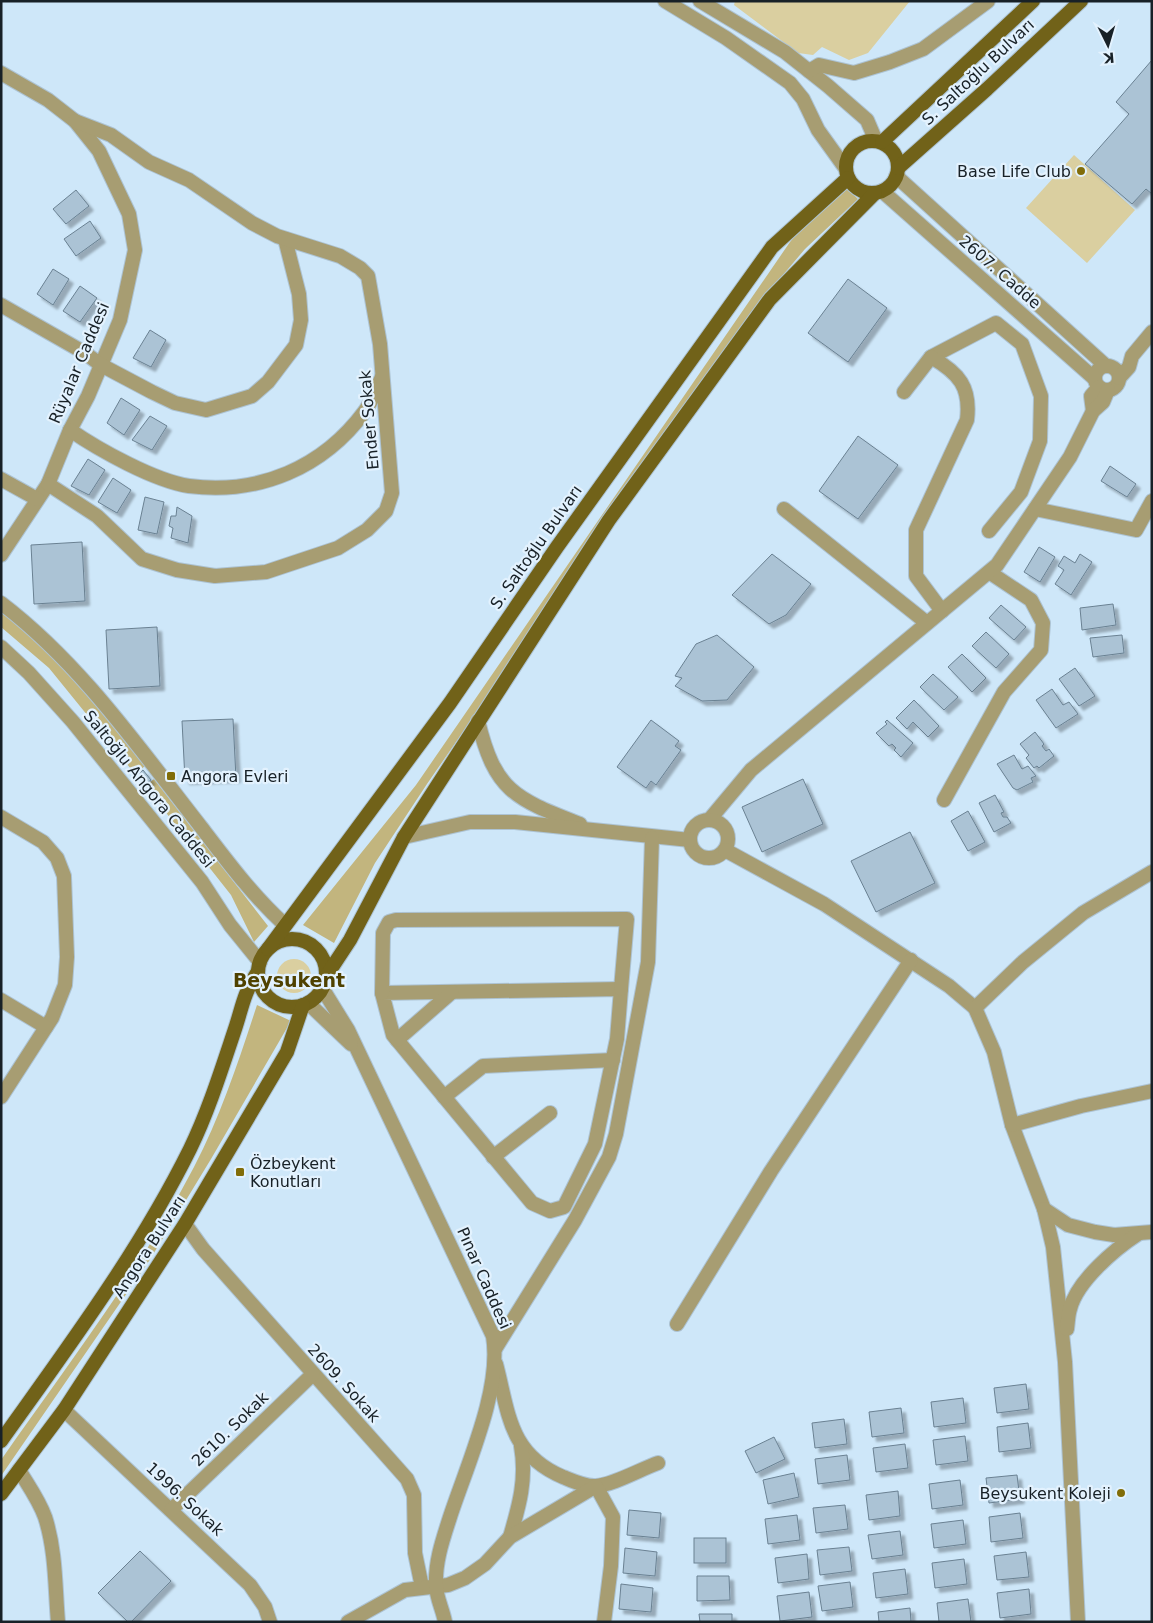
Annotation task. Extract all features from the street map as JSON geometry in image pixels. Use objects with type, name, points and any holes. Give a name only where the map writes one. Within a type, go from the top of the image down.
[{"type":"main road","name":"S. Saltoğlu Bulvarı","points":[[268,950],[285,924],[352,837],[450,703],[557,546],[772,247],[847,174],[850,153],[856,146],[864,142],[879,142],[1033,1]]},
{"type":"main road","name":"S. Saltoğlu Bulvarı","points":[[324,983],[350,940],[404,837],[609,520],[770,299],[878,192],[893,182],[897,172],[1081,1]]},
{"type":"main road","points":[[879,142],[894,152],[897,172]]},
{"type":"main road","points":[[847,174],[859,190],[878,192]]},
{"type":"main road","points":[[286,940],[298,940],[309,944],[321,956],[325,967],[324,983],[305,1004],[287,1007],[272,1002],[261,990],[259,967],[268,950],[286,940]]},
{"type":"main road","name":"Angora Bulvarı","points":[[1,1441],[103,1293],[162,1202],[200,1125],[226,1055],[246,988],[259,967]]},
{"type":"main road","name":"Angora Bulvarı","points":[[1,1494],[64,1410],[185,1224],[287,1052],[305,1004]]},
{"type":"street","points":[[665,1],[726,38],[790,83],[803,98],[818,130],[847,174]]},
{"type":"street","points":[[700,1],[785,52],[867,120],[879,142]]},
{"type":"street","points":[[809,71],[819,65],[854,73],[923,49],[988,1]]},
{"type":"street","name":"Rüyalar Caddesi","points":[[1,73],[48,100],[75,121],[99,152],[129,214],[134,250],[120,320],[70,430],[48,484],[1,555]]},
{"type":"street","name":"Ender Sokak","points":[[48,484],[97,516],[142,559],[177,570],[215,576],[266,572],[338,548],[367,530],[386,511],[392,493],[380,344],[368,276],[360,268],[340,256],[286,238],[252,222],[189,180],[149,162],[111,135],[75,121]]},
{"type":"street","name":"2607. Cadde","points":[[897,172],[979,251],[1112,370]]},
{"type":"street","name":"2607. Cadde","points":[[878,192],[966,266],[1101,385]]},
{"type":"street","points":[[1,305],[85,353],[100,365],[175,403],[206,410],[252,396],[268,382],[296,345],[301,320],[299,294],[286,238]]},
{"type":"street","points":[[966,266],[979,251]]},
{"type":"street","points":[[904,392],[931,357],[996,323],[1022,344],[1041,396],[1040,441],[1021,492],[989,531]]},
{"type":"street","points":[[1101,385],[1099,369],[1112,370],[1132,356],[1152,332]]},
{"type":"street","points":[[931,357],[959,376],[969,401],[967,420],[916,530],[916,576],[942,611]]},
{"type":"street","points":[[710,819],[751,770],[997,565],[1070,457],[1093,411],[1091,396],[1101,385],[1117,384],[1112,370]]},
{"type":"street","points":[[70,430],[117,459],[188,486],[228,488],[266,483],[301,468],[348,432],[366,410],[382,377]]},
{"type":"street","points":[[1,479],[37,499]]},
{"type":"street","points":[[1035,509],[1136,530],[1152,501]]},
{"type":"street","points":[[784,509],[927,623]]},
{"type":"street","points":[[944,800],[1004,692],[1041,650],[1043,623],[1031,600],[989,572]]},
{"type":"street","name":"Saltoğlu Angora Caddesi","points":[[1,603],[42,637],[108,708],[242,880],[285,924]]},
{"type":"street","name":"Saltoğlu Angora Caddesi","points":[[1,647],[29,673],[73,722],[202,882],[259,967]]},
{"type":"street","points":[[478,721],[483,744],[494,770],[509,789],[529,804],[595,830]]},
{"type":"street","points":[[1,818],[43,842],[57,858],[64,876],[67,957],[65,985],[52,1018],[1,1097]]},
{"type":"street","points":[[710,819],[721,823],[728,833],[729,839],[725,850],[714,858],[707,858],[695,852],[690,840],[693,828],[704,820],[710,819]]},
{"type":"street","points":[[404,837],[470,822],[515,822],[652,838],[690,840]]},
{"type":"street","points":[[495,1349],[576,1220],[609,1157],[622,1109],[648,962],[652,838]]},
{"type":"street","points":[[725,850],[824,904],[950,986],[975,1008],[994,1052],[1012,1125],[1044,1209],[1053,1247],[1065,1362],[1078,1622]]},
{"type":"street","points":[[975,1008],[1023,962],[1083,913],[1152,872]]},
{"type":"street","points":[[562,1209],[595,1144],[617,1039],[627,918],[396,920],[389,922],[383,933],[382,993],[393,1035],[532,1203],[550,1211],[562,1209],[576,1220]]},
{"type":"street","points":[[677,1324],[771,1171],[911,960]]},
{"type":"street","name":"Pınar Caddesi","points":[[324,983],[489,1324],[495,1349],[496,1364],[491,1392],[429,1587],[445,1622]]},
{"type":"street","points":[[382,993],[621,989]]},
{"type":"street","points":[[397,1040],[452,992]]},
{"type":"street","points":[[1,1000],[46,1027]]},
{"type":"street","name":"Pınar Caddesi","points":[[305,1004],[356,1047]]},
{"type":"street","points":[[444,1097],[483,1066],[613,1060]]},
{"type":"street","points":[[1012,1125],[1080,1106],[1152,1091]]},
{"type":"street","points":[[493,1157],[550,1113]]},
{"type":"street","points":[[1044,1209],[1068,1224],[1095,1232],[1145,1233]]},
{"type":"street","name":"2609. Sokak","points":[[185,1224],[203,1249],[407,1479],[411,1486],[415,1506],[415,1553],[429,1587]]},
{"type":"street","points":[[1065,1362],[1070,1308],[1080,1288],[1114,1250],[1145,1233]]},
{"type":"street","points":[[496,1364],[510,1422],[521,1446],[524,1467],[522,1493],[510,1537]]},
{"type":"street","name":"2610. Sokak","points":[[172,1510],[313,1374]]},
{"type":"street","name":"1996. Sokak","points":[[64,1410],[250,1585],[265,1607],[270,1622]]},
{"type":"street","points":[[521,1446],[534,1460],[552,1472],[575,1482],[596,1486]]},
{"type":"street","points":[[348,1622],[397,1593],[465,1578],[485,1564],[510,1537],[596,1486],[658,1463]]},
{"type":"street","points":[[19,1470],[36,1498],[48,1528],[53,1551],[58,1622]]},
{"type":"street","points":[[596,1486],[613,1517],[611,1566],[604,1622]]},
{"type":"shaded area","points":[[735,1],[910,1],[868,53],[849,60],[822,47],[813,55],[798,53],[734,5]]},
{"type":"shaded area","points":[[1074,155],[1135,210],[1087,263],[1026,208]]},
{"type":"shaded area","points":[[838,180],[858,199],[805,249],[760,302],[427,784],[375,863],[334,943],[303,925],[416,785],[790,242]]},
{"type":"shaded area","points":[[1,612],[22,628],[78,684],[145,766],[135,774],[49,668],[1,627]]},
{"type":"shaded area","points":[[154,779],[268,926],[254,942],[231,895],[145,786]]},
{"type":"shaded area","points":[[294,959],[301,960],[306,964],[310,969],[310,983],[306,988],[301,992],[294,993],[287,992],[282,988],[278,983],[277,976],[278,969],[282,964],[287,960]]},
{"type":"shaded area","points":[[257,1005],[291,1021],[149,1261],[1,1476],[1,1460],[127,1280],[173,1206],[204,1147],[221,1107]]},
{"type":"building","points":[[1152,60],[1152,194],[1146,189],[1132,204],[1085,164],[1129,114],[1116,102]]},
{"type":"building","points":[[76,190],[89,206],[66,224],[53,209]]},
{"type":"building","points":[[90,221],[101,238],[76,256],[64,239]]},
{"type":"building","points":[[53,269],[69,279],[53,305],[37,294]]},
{"type":"building","points":[[848,279],[887,308],[848,362],[808,333]]},
{"type":"building","points":[[80,286],[97,298],[80,322],[63,311]]},
{"type":"building","points":[[150,330],[166,340],[151,367],[133,358]]},
{"type":"building","points":[[121,398],[140,410],[124,435],[107,423]]},
{"type":"building","points":[[150,416],[167,426],[152,450],[132,440]]},
{"type":"building","points":[[858,436],[898,465],[858,519],[819,491]]},
{"type":"building","points":[[88,459],[105,470],[89,495],[71,486]]},
{"type":"building","points":[[1110,466],[1136,484],[1127,497],[1101,481]]},
{"type":"building","points":[[113,478],[131,490],[117,513],[98,502]]},
{"type":"building","points":[[145,497],[164,502],[157,534],[138,530]]},
{"type":"building","points":[[177,507],[192,516],[188,543],[171,538],[173,528],[169,526],[171,516],[176,516]]},
{"type":"building","points":[[82,542],[85,601],[34,604],[31,545]]},
{"type":"building","points":[[1039,547],[1055,557],[1040,582],[1024,572]]},
{"type":"building","points":[[772,554],[811,584],[786,615],[769,624],[732,595]]},
{"type":"building","points":[[1080,554],[1092,562],[1071,595],[1055,584],[1064,570],[1058,566],[1064,556],[1075,563]]},
{"type":"building","points":[[1113,604],[1116,625],[1082,630],[1080,608]]},
{"type":"building","points":[[1001,605],[1026,627],[1014,640],[989,618]]},
{"type":"building","points":[[157,627],[160,686],[109,689],[106,630]]},
{"type":"building","points":[[986,632],[1009,654],[996,668],[972,646]]},
{"type":"building","points":[[717,635],[754,667],[727,700],[702,701],[675,686],[682,678],[675,676],[696,644]]},
{"type":"building","points":[[1122,635],[1124,653],[1093,657],[1090,638]]},
{"type":"building","points":[[962,654],[986,678],[972,692],[948,667]]},
{"type":"building","points":[[1075,668],[1095,696],[1079,706],[1059,679]]},
{"type":"building","points":[[933,674],[958,697],[944,710],[920,687]]},
{"type":"building","points":[[1052,689],[1063,705],[1069,702],[1078,714],[1056,728],[1036,700]]},
{"type":"building","points":[[914,700],[939,726],[928,737],[913,722],[907,729],[896,718]]},
{"type":"building","points":[[233,719],[236,778],[185,780],[182,721]]},
{"type":"building","points":[[651,720],[679,741],[675,746],[681,750],[656,785],[651,781],[646,788],[617,767]]},
{"type":"building","points":[[887,720],[913,743],[901,757],[894,750],[896,748],[892,744],[889,746],[876,733],[887,724],[885,722]]},
{"type":"building","points":[[1035,732],[1044,744],[1042,746],[1046,751],[1049,749],[1054,756],[1039,768],[1037,766],[1034,768],[1026,758],[1029,755],[1020,744]]},
{"type":"building","points":[[1014,755],[1022,769],[1028,766],[1036,776],[1031,778],[1033,782],[1017,790],[1013,788],[997,764]]},
{"type":"building","points":[[143,770],[151,780],[144,785],[136,776]]},
{"type":"building","points":[[803,779],[823,824],[762,852],[742,807]]},
{"type":"building","points":[[995,795],[1004,812],[1001,813],[1003,817],[1007,817],[1011,823],[994,832],[979,803]]},
{"type":"building","points":[[968,811],[985,842],[968,851],[951,821]]},
{"type":"building","points":[[910,832],[935,883],[876,912],[851,861]]},
{"type":"building","points":[[1026,1384],[1029,1409],[997,1413],[994,1388]]},
{"type":"building","points":[[963,1398],[966,1423],[934,1427],[931,1402]]},
{"type":"building","points":[[901,1408],[904,1433],[872,1437],[869,1412]]},
{"type":"building","points":[[844,1419],[847,1444],[815,1448],[812,1423]]},
{"type":"building","points":[[1028,1423],[1031,1448],[999,1452],[997,1427]]},
{"type":"building","points":[[965,1436],[968,1461],[936,1465],[933,1440]]},
{"type":"building","points":[[774,1437],[785,1459],[756,1473],[745,1451]]},
{"type":"building","points":[[905,1444],[908,1468],[876,1472],[873,1448]]},
{"type":"building","points":[[847,1455],[850,1480],[818,1484],[815,1459]]},
{"type":"building","points":[[794,1473],[799,1497],[768,1504],[763,1480]]},
{"type":"building","points":[[1017,1475],[1020,1499],[989,1503],[986,1478]]},
{"type":"building","points":[[960,1480],[963,1505],[932,1509],[929,1484]]},
{"type":"building","points":[[898,1491],[900,1516],[869,1520],[866,1495]]},
{"type":"building","points":[[845,1505],[848,1529],[816,1533],[813,1508]]},
{"type":"building","points":[[629,1510],[661,1513],[659,1538],[627,1535]]},
{"type":"building","points":[[1020,1513],[1023,1538],[991,1542],[989,1517]]},
{"type":"building","points":[[797,1515],[800,1540],[768,1544],[765,1519]]},
{"type":"building","points":[[963,1520],[966,1544],[934,1548],[931,1524]]},
{"type":"building","points":[[900,1531],[903,1555],[872,1559],[868,1535]]},
{"type":"building","points":[[694,1538],[726,1538],[726,1563],[694,1563]]},
{"type":"building","points":[[849,1547],[852,1571],[820,1575],[817,1550]]},
{"type":"building","points":[[625,1548],[657,1552],[655,1576],[623,1573]]},
{"type":"building","points":[[140,1551],[171,1581],[131,1622],[128,1622],[98,1593]]},
{"type":"building","points":[[1026,1552],[1029,1577],[997,1580],[994,1556]]},
{"type":"building","points":[[807,1554],[809,1579],[778,1583],[775,1558]]},
{"type":"building","points":[[964,1559],[967,1584],[935,1588],[932,1563]]},
{"type":"building","points":[[905,1569],[908,1594],[876,1598],[873,1573]]},
{"type":"building","points":[[697,1576],[729,1576],[730,1600],[697,1601]]},
{"type":"building","points":[[850,1582],[853,1607],[822,1611],[818,1586]]},
{"type":"building","points":[[621,1584],[653,1588],[651,1612],[619,1609]]},
{"type":"building","points":[[1029,1589],[1031,1614],[1000,1618],[997,1593]]},
{"type":"building","points":[[809,1592],[812,1617],[780,1621],[777,1596]]},
{"type":"building","points":[[968,1599],[971,1622],[939,1622],[937,1603]]},
{"type":"building","points":[[910,1608],[911,1622],[879,1622],[878,1612]]},
{"type":"building","points":[[699,1614],[732,1614],[732,1622],[700,1622]]},
{"type":"place","name":"Base Life Club","points":[[1081,171]]},
{"type":"place","name":"Angora Evleri","points":[[171,776]]},
{"type":"place","name":"Özbeykent Konutları","points":[[240,1172]]},
{"type":"place","name":"Beysukent Koleji","points":[[1121,1493]]},
{"type":"district","name":"Beysukent","points":[[289,980]]}]
